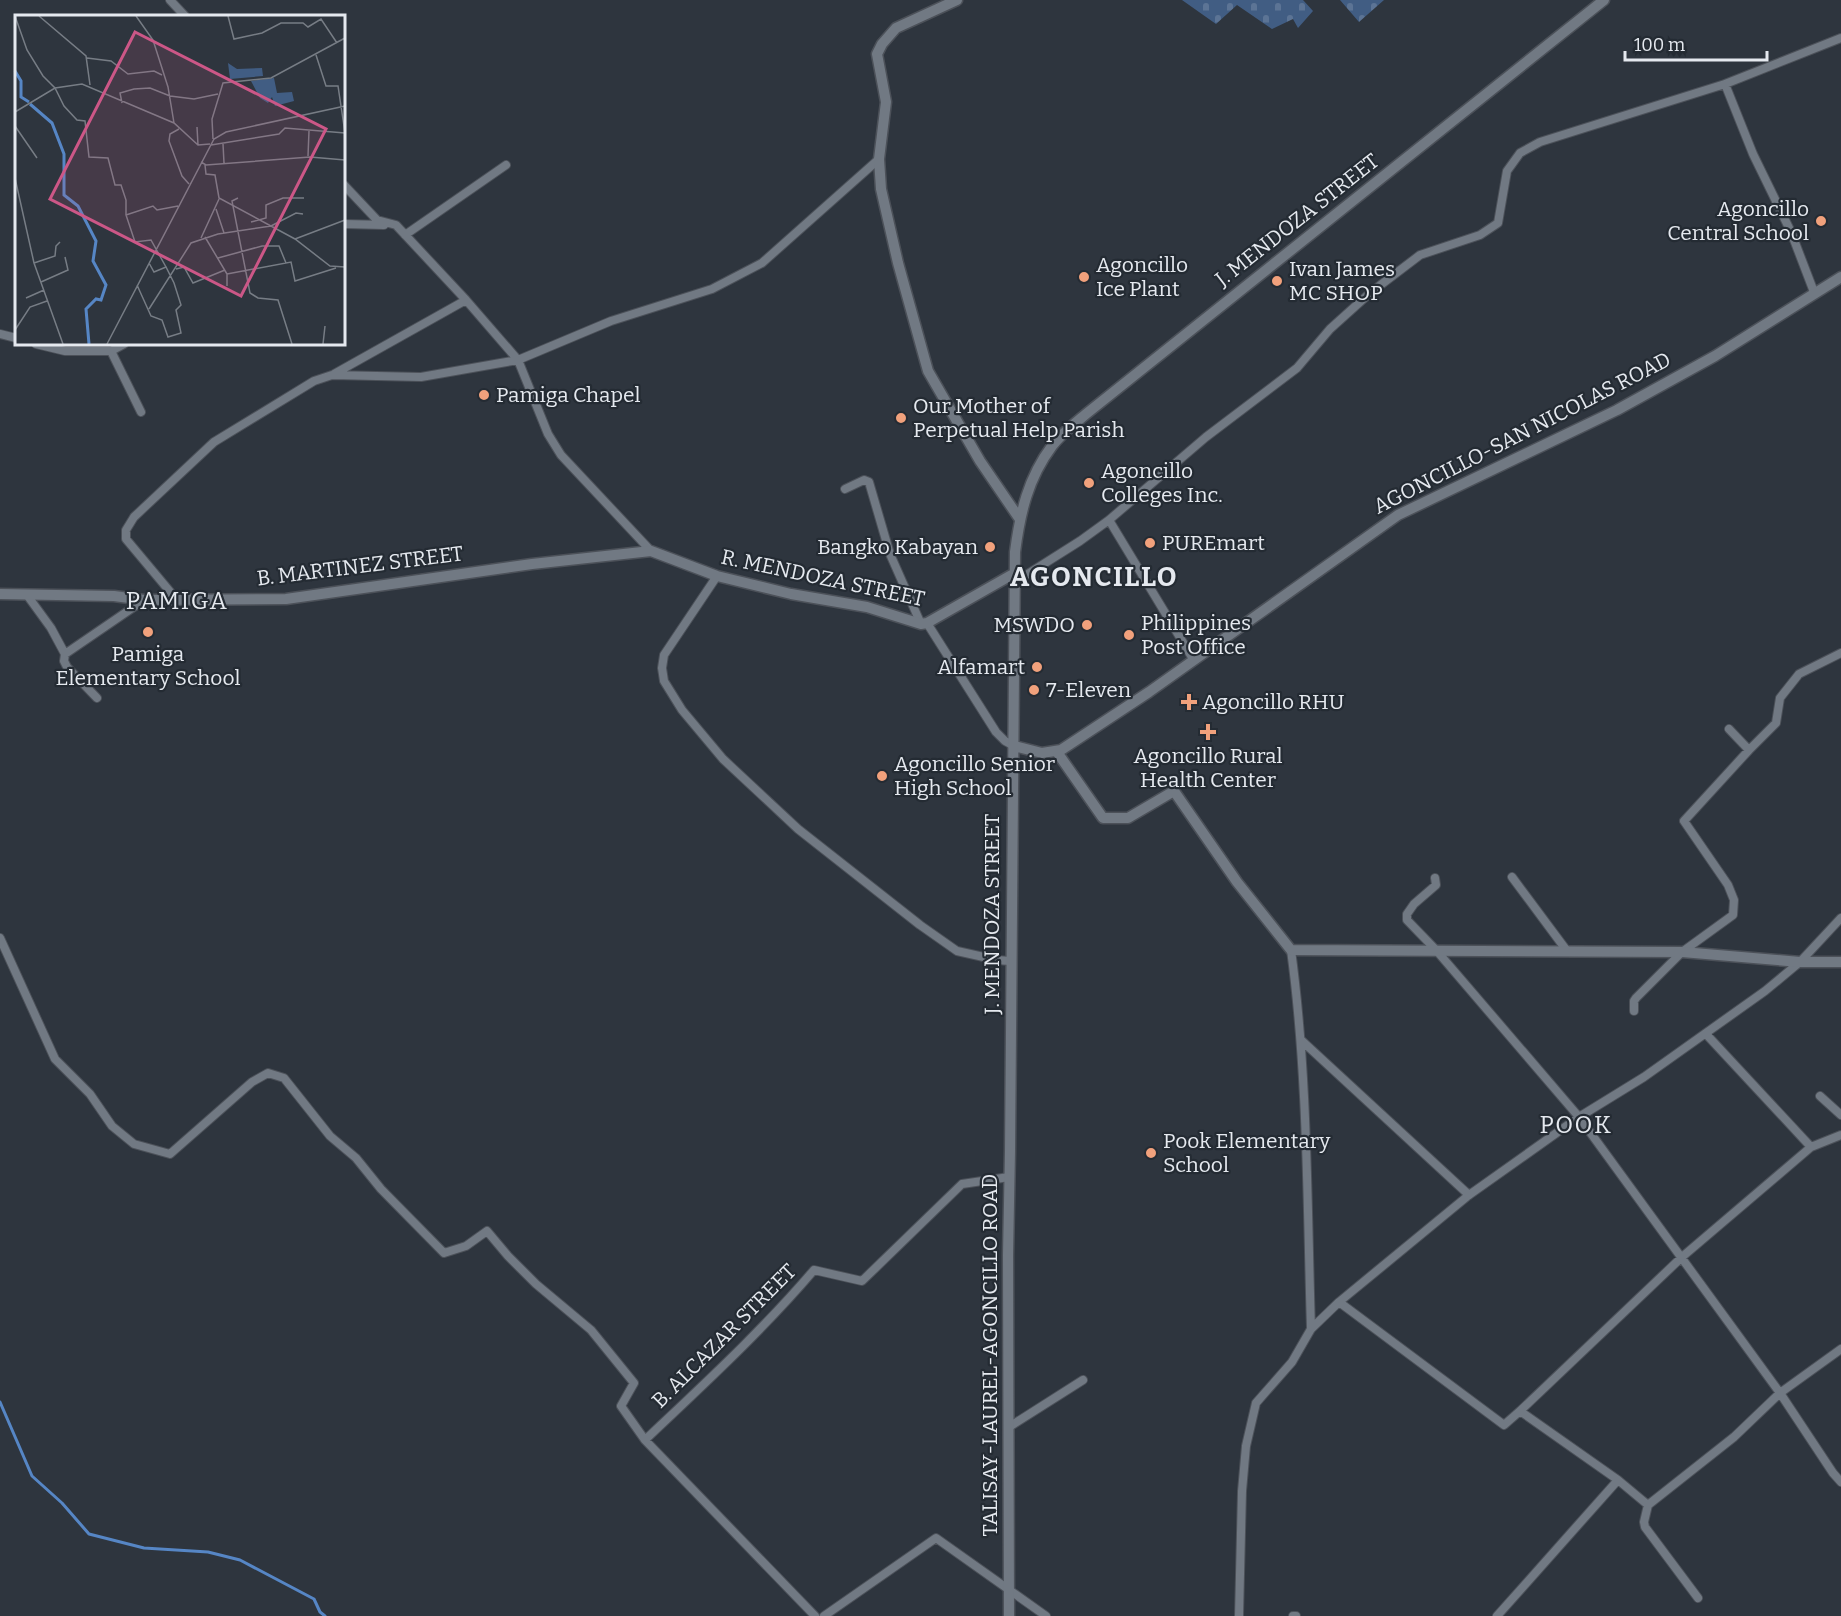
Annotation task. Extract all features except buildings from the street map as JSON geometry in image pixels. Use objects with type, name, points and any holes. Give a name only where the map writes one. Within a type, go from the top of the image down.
[{"type":"main road","points":[[957,0],[896,28],[882,44],[877,54],[886,102],[879,159],[880,189],[897,263],[928,371],[981,461],[1019,518]]},
{"type":"main road","name":"J. MENDOZA STREET","points":[[1010,1093],[1015,578],[1019,518],[1034,474],[1053,444],[1086,414],[1604,0]]},
{"type":"main road","name":"AGONCILLO-SAN NICOLAS ROAD","points":[[1057,752],[1149,692],[1398,515],[1626,404],[1715,356],[1841,277]]},
{"type":"main road","name":"R. MENDOZA STREET","points":[[651,551],[717,576],[791,594],[867,608],[924,623],[1015,578]]},
{"type":"main road","name":"B. MARTINEZ STREET","points":[[0,594],[114,596],[144,600],[286,599],[532,564],[651,551]]},
{"type":"main road","points":[[1014,746],[1042,753],[1057,752],[1103,818],[1128,818],[1174,791],[1237,882],[1291,950],[1682,952],[1800,962],[1841,962]]},
{"type":"main road","name":"TALISAY-LAUREL-AGONCILLO ROAD","points":[[1009,1616],[1010,1093]]},
{"type":"street","points":[[170,0],[183,15]]},
{"type":"street","name":"R. MENDOZA STREET","points":[[1015,578],[1080,541],[1109,520],[1206,437],[1297,368],[1330,329],[1370,293],[1420,255],[1480,235],[1498,223],[1507,171],[1520,153],[1540,142],[1725,84],[1841,38]]},
{"type":"street","points":[[1725,84],[1753,154],[1791,232],[1814,292]]},
{"type":"street","points":[[332,375],[421,377],[518,360],[611,321],[712,290],[762,263],[879,159]]},
{"type":"street","points":[[405,235],[506,165]]},
{"type":"street","points":[[345,186],[377,220],[396,225],[518,360],[548,434],[561,455],[651,551]]},
{"type":"street","points":[[345,224],[396,225]]},
{"type":"street","points":[[177,600],[126,539],[126,530],[134,517],[214,442],[314,381],[332,375],[466,300]]},
{"type":"street","points":[[0,334],[15,338]]},
{"type":"street","points":[[40,345],[65,351],[111,351],[122,345]]},
{"type":"street","points":[[111,351],[141,412]]},
{"type":"street","points":[[845,489],[864,480],[869,482],[890,554],[924,623],[996,732],[1014,746]]},
{"type":"street","points":[[1109,520],[1193,659]]},
{"type":"street","points":[[717,576],[664,655],[662,669],[664,681],[682,710],[723,759],[798,830],[920,925],[957,951],[1011,961]]},
{"type":"street","points":[[27,595],[51,628],[65,654],[64,661],[67,667],[97,698]]},
{"type":"street","points":[[65,654],[144,600]]},
{"type":"street","points":[[1634,1011],[1636,998],[1682,952],[1733,915],[1734,900],[1728,885],[1684,821],[1776,723],[1780,698],[1799,674],[1841,653]]},
{"type":"street","points":[[1729,729],[1749,750]]},
{"type":"street","points":[[1512,877],[1567,951]]},
{"type":"street","points":[[1435,878],[1436,885],[1413,904],[1407,914],[1407,920],[1436,950],[1579,1117],[1780,1393],[1841,1482]]},
{"type":"street","points":[[1239,1616],[1243,1479],[1246,1446],[1256,1403],[1292,1362],[1311,1329],[1339,1302],[1469,1195],[1579,1117],[1644,1077],[1765,992],[1800,962],[1841,918]]},
{"type":"street","points":[[0,938],[55,1059],[90,1094],[112,1126],[134,1144],[170,1154],[252,1082],[268,1073],[284,1078],[330,1136],[356,1158],[381,1189],[444,1253],[466,1246],[487,1231],[536,1284],[591,1330],[634,1383],[621,1406],[645,1440],[815,1616]]},
{"type":"street","points":[[1291,950],[1301,1040],[1307,1159],[1311,1329]]},
{"type":"street","points":[[1706,1034],[1811,1147]]},
{"type":"street","points":[[1301,1040],[1469,1195]]},
{"type":"street","points":[[1820,1096],[1841,1115]]},
{"type":"street","points":[[1339,1302],[1504,1425],[1682,1257],[1811,1147],[1841,1136]]},
{"type":"street","name":"B. ALCAZAR STREET","points":[[645,1440],[720,1369],[814,1270],[862,1281],[962,1184],[1009,1177]]},
{"type":"street","points":[[1698,1598],[1645,1527],[1648,1505],[1734,1437],[1780,1393],[1841,1349]]},
{"type":"street","points":[[1010,1427],[1083,1380]]},
{"type":"street","points":[[1520,1411],[1618,1480],[1648,1505]]},
{"type":"street","points":[[1497,1616],[1618,1480]]},
{"type":"street","points":[[824,1616],[936,1538],[1009,1592],[1046,1616]]},
{"type":"green space","points":[[1182,0],[1303,0],[1313,11],[1298,28],[1293,19],[1272,29],[1237,5],[1216,24]]},
{"type":"green space","points":[[1340,0],[1384,0],[1359,22]]},
{"type":"waterway","points":[[0,1402],[32,1476],[62,1503],[89,1534],[144,1548],[208,1552],[240,1560],[314,1599],[320,1612],[325,1616]]},
{"type":"place","name":"Agoncillo Central School","points":[[1821,221]]},
{"type":"place","name":"Agoncillo Ice Plant","points":[[1084,277]]},
{"type":"place","name":"Ivan James MC SHOP","points":[[1277,281]]},
{"type":"place","name":"Pamiga Chapel","points":[[484,395]]},
{"type":"place","name":"Our Mother of Perpetual Help Parish","points":[[901,418]]},
{"type":"place","name":"Agoncillo Colleges Inc.","points":[[1089,483]]},
{"type":"place","name":"PUREmart","points":[[1150,543]]},
{"type":"place","name":"Bangko Kabayan","points":[[990,547]]},
{"type":"place","name":"MSWDO","points":[[1087,625]]},
{"type":"place","name":"Pamiga Elementary School","points":[[148,632]]},
{"type":"place","name":"Philippines Post Office","points":[[1129,635]]},
{"type":"place","name":"Alfamart","points":[[1037,667]]},
{"type":"place","name":"7-Eleven","points":[[1034,690]]},
{"type":"place","name":"Agoncillo RHU","points":[[1189,702]]},
{"type":"place","name":"Agoncillo Rural Health Center","points":[[1208,732]]},
{"type":"place","name":"Agoncillo Senior High School","points":[[882,776]]},
{"type":"place","name":"Pook Elementary School","points":[[1151,1153]]},
{"type":"district","name":"AGONCILLO","points":[[1094,577]]},
{"type":"district","name":"PAMIGA","points":[[177,601]]},
{"type":"district","name":"POOK","points":[[1576,1125]]}]
